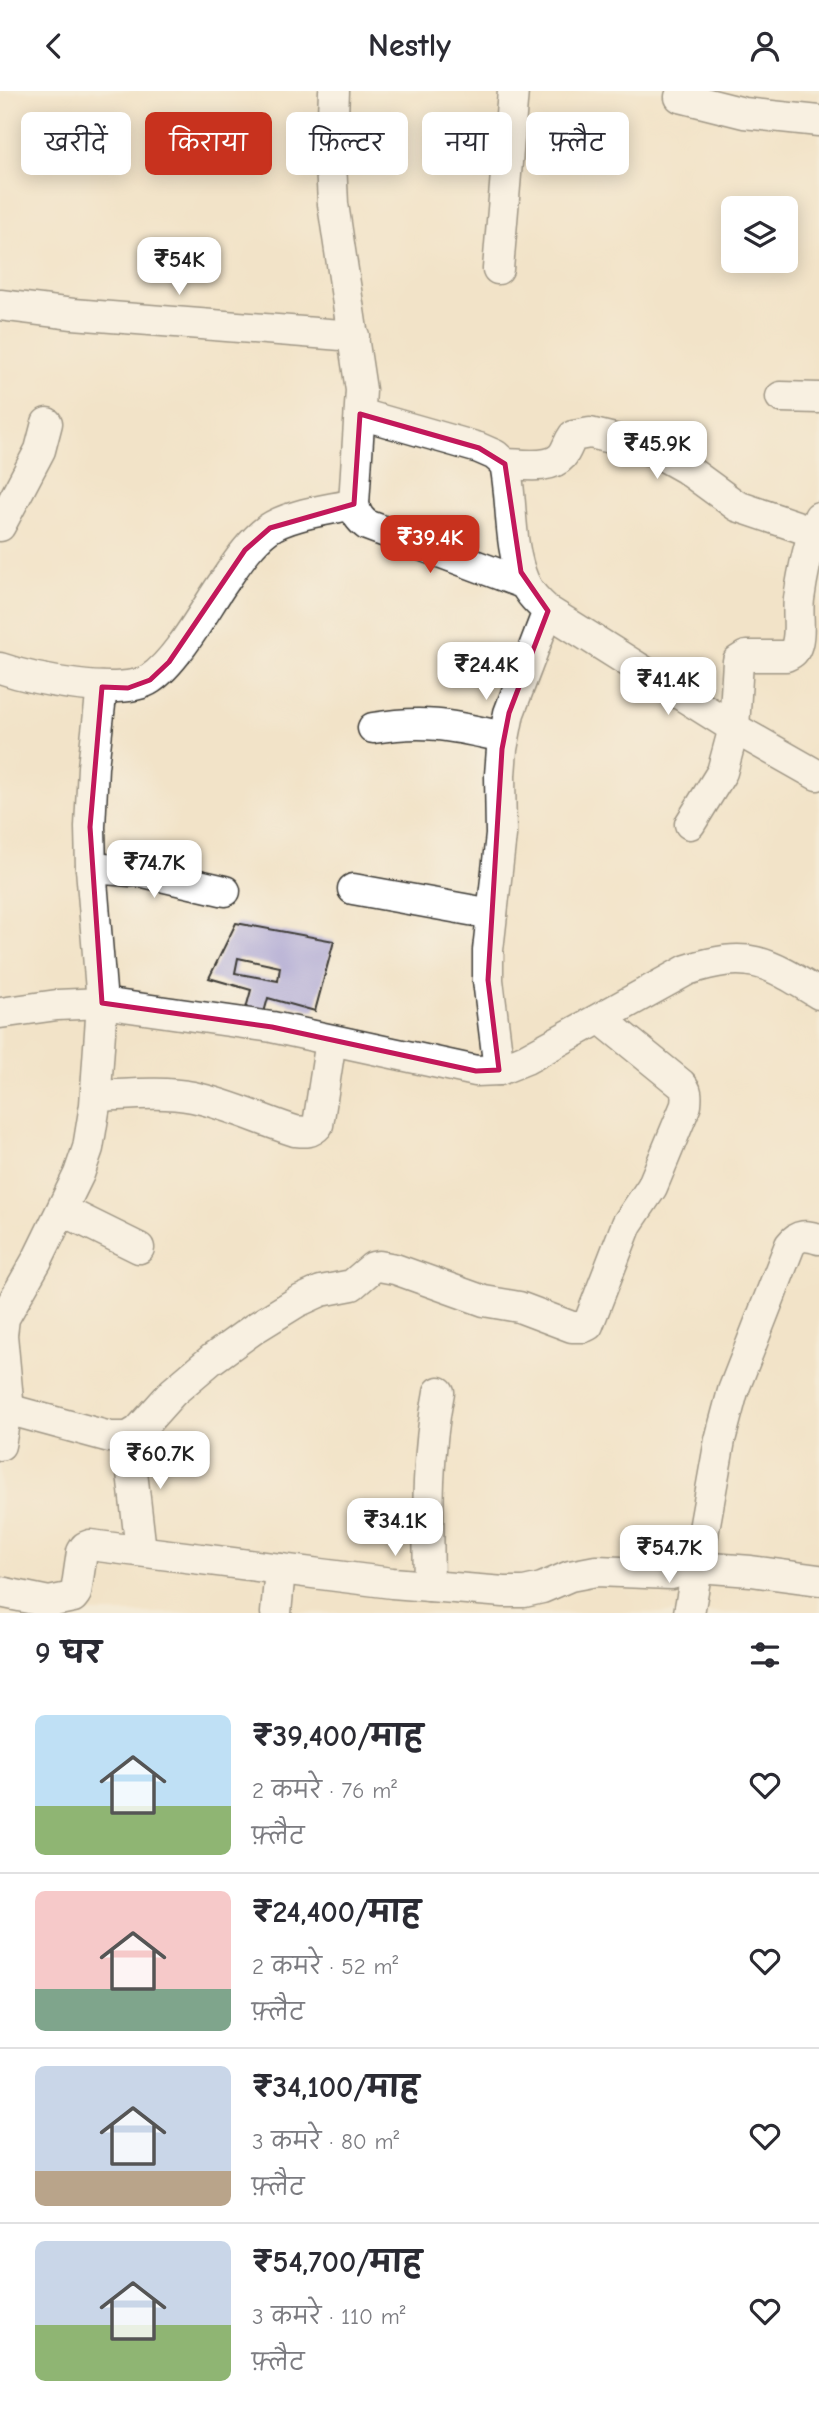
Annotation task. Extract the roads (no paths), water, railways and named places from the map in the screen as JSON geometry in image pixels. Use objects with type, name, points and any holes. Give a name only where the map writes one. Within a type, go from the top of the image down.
[{"type":"street","points":[[334,91],[331,163],[333,204],[361,390],[355,504],[360,520],[367,525],[524,584]]},
{"type":"street","points":[[498,268],[513,91]]},
{"type":"street","points":[[680,97],[744,113],[819,121]]},
{"type":"street","points":[[0,305],[73,314],[354,336]]},
{"type":"street","points":[[781,397],[819,398]]},
{"type":"street","points":[[360,414],[495,455],[505,464],[516,549],[524,584],[534,598],[548,611],[734,728],[817,775]]},
{"type":"street","points":[[0,526],[40,450],[47,423]]},
{"type":"street","points":[[505,464],[551,464],[559,460],[573,436],[590,433],[631,443],[660,454],[685,468],[737,506],[816,524],[811,577],[799,602],[799,637],[792,653],[786,656],[746,656],[738,661],[734,728],[722,772],[690,824]]},
{"type":"street","points":[[0,668],[19,675],[102,687],[128,688],[150,680],[169,662],[245,551],[270,528],[302,516],[355,504]]},
{"type":"street","points":[[499,1070],[488,980],[501,835],[500,775],[504,737],[509,713],[548,611]]},
{"type":"street","points":[[0,1445],[8,1388],[2,1335],[10,1287],[62,1210],[85,1159],[96,1096],[102,1003],[91,868],[93,767],[102,687]]},
{"type":"street","points":[[373,728],[405,723],[442,724],[504,737]]},
{"type":"street","points":[[91,868],[143,872],[225,891]]},
{"type":"street","points":[[353,889],[492,914]]},
{"type":"street","points":[[0,1013],[57,1005],[102,1003],[272,1027],[476,1071],[499,1070],[526,1059],[687,970],[732,958],[780,970],[819,994]]},
{"type":"street","points":[[7,1409],[110,1437],[128,1437],[138,1431],[173,1392],[255,1328],[309,1296],[352,1285],[373,1267],[387,1266],[484,1301],[519,1307],[572,1327],[588,1325],[627,1224],[652,1187],[686,1105],[687,1095],[681,1084],[601,1019]]},
{"type":"street","points":[[96,1096],[156,1094],[213,1101],[295,1131],[306,1132],[318,1125],[331,1040]]},
{"type":"street","points":[[62,1210],[139,1248]]},
{"type":"street","points":[[689,1613],[720,1440],[733,1391],[790,1245],[800,1236],[819,1239]]},
{"type":"street","points":[[429,1586],[428,1479],[431,1434],[439,1392]]},
{"type":"street","points":[[128,1437],[141,1551]]},
{"type":"street","points":[[0,1592],[57,1607],[76,1593],[82,1552],[85,1547],[96,1545],[429,1586],[523,1602],[542,1588],[570,1576],[596,1571],[671,1574],[698,1567],[819,1580]]},
{"type":"street","points":[[276,1613],[279,1569]]}]
